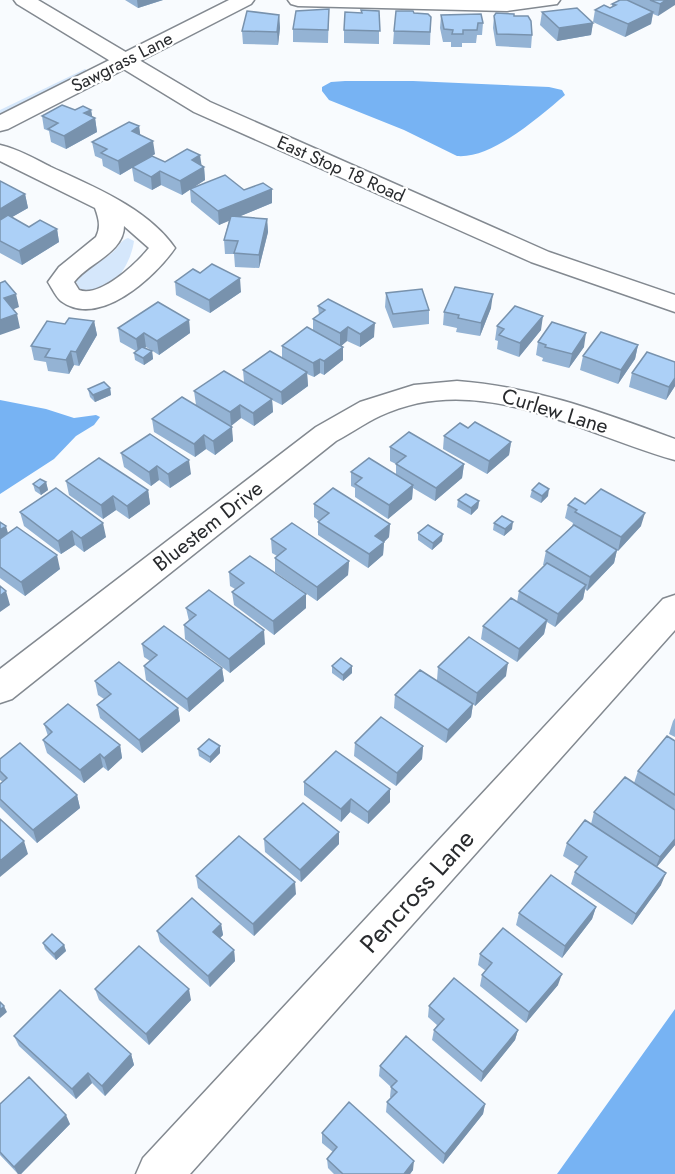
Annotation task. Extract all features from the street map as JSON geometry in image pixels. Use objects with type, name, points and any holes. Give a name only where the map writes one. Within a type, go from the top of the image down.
[{"type":"street","name":"East Stop 18 Road","points":[[24,0],[202,107],[540,257],[675,304]]},
{"type":"street","name":"Sawgrass Lane","points":[[0,123],[209,0]]},
{"type":"street","name":"Sawgrass Lane","points":[[0,104],[244,0]]},
{"type":"street","points":[[298,0],[507,4],[550,0]]},
{"type":"street","points":[[0,152],[106,205]]},
{"type":"street","name":"Curlew Lane","points":[[432,390],[487,391],[528,398],[675,450]]},
{"type":"street","name":"Bluestem Drive","points":[[0,689],[352,416],[378,404],[432,390]]},
{"type":"street","name":"Pencross Lane","points":[[159,1174],[675,608]]},
{"type":"shaded area","points":[[85,69],[88,71],[0,116],[0,110]]},
{"type":"shaded area","points":[[128,238],[134,241],[132,251],[116,279],[99,290],[90,291],[79,288],[76,282],[79,277]]},
{"type":"water","points":[[413,81],[549,87],[562,90],[565,95],[529,125],[500,144],[471,155],[457,156],[404,130],[329,100],[322,91],[322,87],[331,82]]},
{"type":"water","points":[[0,400],[46,409],[74,418],[96,415],[100,417],[94,425],[76,436],[54,459],[0,494]]},
{"type":"water","points":[[675,1009],[675,1174],[557,1174]]},
{"type":"building","points":[[620,0],[627,0],[653,12],[628,24],[595,10],[604,5],[610,8],[616,5],[612,4]]},
{"type":"building","points":[[650,0],[666,0],[660,4]]},
{"type":"building","points":[[577,8],[593,23],[559,28],[542,12]]},
{"type":"building","points":[[329,9],[328,30],[293,29],[296,11]]},
{"type":"building","points":[[361,10],[379,11],[380,31],[344,30],[345,12],[362,13]]},
{"type":"building","points":[[247,11],[279,15],[277,32],[242,31]]},
{"type":"building","points":[[396,11],[428,14],[431,17],[430,32],[394,31]]},
{"type":"building","points":[[496,13],[528,16],[531,21],[532,35],[497,34],[494,16]]},
{"type":"building","points":[[481,14],[483,23],[478,23],[477,30],[463,30],[463,34],[452,34],[453,30],[444,29],[441,15]]},
{"type":"building","points":[[62,105],[75,110],[83,106],[91,110],[84,113],[95,118],[64,136],[48,129],[58,123],[42,116]]},
{"type":"building","points":[[129,122],[139,126],[132,131],[153,141],[118,161],[101,153],[107,149],[92,142]]},
{"type":"building","points":[[187,149],[200,155],[192,160],[204,167],[180,181],[160,171],[151,177],[132,167],[152,156],[165,162]]},
{"type":"building","points":[[225,175],[244,190],[263,183],[272,189],[218,211],[190,189]]},
{"type":"building","points":[[0,181],[25,194],[0,209]]},
{"type":"building","points":[[8,215],[29,227],[40,220],[57,229],[19,251],[0,241],[0,220]]},
{"type":"building","points":[[231,216],[267,219],[259,255],[234,253],[238,241],[224,240]]},
{"type":"building","points":[[212,264],[240,278],[209,300],[175,282],[193,269],[200,273]]},
{"type":"building","points":[[5,281],[16,294],[4,298],[17,314],[0,320],[0,283]]},
{"type":"building","points":[[455,287],[493,294],[481,323],[444,312]]},
{"type":"building","points":[[422,289],[429,310],[393,314],[386,293]]},
{"type":"building","points":[[328,299],[375,323],[360,334],[348,327],[340,333],[313,319],[325,310],[318,306]]},
{"type":"building","points":[[158,302],[189,320],[157,341],[144,333],[136,339],[118,328]]},
{"type":"building","points":[[515,306],[543,316],[520,343],[499,335],[504,329],[497,326]]},
{"type":"building","points":[[69,318],[94,321],[76,352],[71,351],[66,360],[45,357],[50,349],[31,346],[47,321],[65,324]]},
{"type":"building","points":[[552,322],[586,333],[572,354],[545,347],[546,345],[538,342]]},
{"type":"building","points":[[307,327],[343,347],[324,361],[320,359],[313,363],[282,346]]},
{"type":"building","points":[[601,332],[638,345],[621,370],[583,356]]},
{"type":"building","points":[[142,347],[152,351],[143,358],[134,353]]},
{"type":"building","points":[[270,351],[307,372],[281,392],[243,370]]},
{"type":"building","points":[[647,352],[675,362],[675,378],[669,387],[632,373]]},
{"type":"building","points":[[224,371],[272,399],[253,413],[240,405],[230,412],[194,391]]},
{"type":"building","points":[[104,382],[110,388],[93,395],[88,389]]},
{"type":"building","points":[[182,397],[232,427],[213,441],[204,435],[194,444],[152,419]]},
{"type":"building","points":[[475,422],[511,442],[489,461],[444,436],[460,423],[468,428]]},
{"type":"building","points":[[409,432],[464,464],[436,488],[396,464],[406,456],[390,447]]},
{"type":"building","points":[[150,434],[189,460],[168,474],[157,466],[149,472],[121,453]]},
{"type":"building","points":[[99,458],[148,490],[127,506],[113,496],[101,505],[66,481]]},
{"type":"building","points":[[369,458],[413,485],[389,505],[355,484],[362,478],[351,472]]},
{"type":"building","points":[[40,479],[46,482],[39,488],[33,484]]},
{"type":"building","points":[[539,483],[549,489],[542,496],[532,490]]},
{"type":"building","points":[[56,488],[103,523],[81,538],[72,531],[58,541],[20,512]]},
{"type":"building","points":[[333,488],[390,524],[375,536],[384,542],[369,554],[318,522],[329,513],[314,504]]},
{"type":"building","points":[[601,489],[645,513],[621,537],[575,512],[577,510],[568,505],[575,498],[585,504]]},
{"type":"building","points":[[466,494],[479,501],[471,508],[458,500]]},
{"type":"building","points":[[502,516],[513,522],[505,529],[494,523]]},
{"type":"building","points":[[0,522],[6,526],[0,530]]},
{"type":"building","points":[[292,523],[349,561],[317,587],[275,558],[286,549],[271,539]]},
{"type":"building","points":[[428,525],[443,534],[433,543],[418,533]]},
{"type":"building","points":[[574,525],[617,550],[590,577],[546,551]]},
{"type":"building","points":[[17,527],[57,555],[21,582],[0,567],[0,539]]},
{"type":"building","points":[[250,556],[306,594],[273,621],[232,592],[244,583],[229,572]]},
{"type":"building","points":[[547,563],[586,585],[558,614],[519,591]]},
{"type":"building","points":[[0,586],[6,591],[0,596]]},
{"type":"building","points":[[209,590],[264,630],[229,659],[184,625],[196,615],[186,608]]},
{"type":"building","points":[[511,598],[547,620],[519,649],[483,626]]},
{"type":"building","points":[[164,626],[222,668],[187,699],[144,666],[157,655],[142,644]]},
{"type":"building","points":[[469,637],[508,663],[477,693],[438,667]]},
{"type":"building","points":[[341,658],[352,666],[343,675],[332,666]]},
{"type":"building","points":[[119,662],[178,708],[139,740],[97,705],[111,694],[95,681]]},
{"type":"building","points":[[420,670],[473,704],[448,730],[395,695]]},
{"type":"building","points":[[68,704],[120,745],[104,758],[100,754],[80,770],[43,740],[52,732],[44,724]]},
{"type":"building","points":[[381,717],[423,746],[397,773],[355,743]]},
{"type":"building","points":[[667,736],[675,741],[675,795],[638,771]]},
{"type":"building","points":[[209,739],[220,746],[210,757],[198,749]]},
{"type":"building","points":[[20,743],[77,795],[33,830],[0,799],[0,784],[7,778],[0,771],[0,759]]},
{"type":"building","points":[[336,751],[390,789],[368,812],[351,799],[341,809],[304,782]]},
{"type":"building","points":[[625,777],[675,810],[675,839],[660,857],[594,812]]},
{"type":"building","points":[[303,803],[339,832],[300,870],[264,839]]},
{"type":"building","points":[[0,819],[24,841],[0,861]]},
{"type":"building","points":[[585,820],[666,873],[636,914],[575,872],[587,857],[567,843]]},
{"type":"building","points":[[239,836],[295,882],[253,924],[196,876]]},
{"type":"building","points":[[551,875],[596,907],[565,946],[519,913]]},
{"type":"building","points":[[192,898],[221,924],[213,932],[234,950],[208,976],[157,931]]},
{"type":"building","points":[[503,928],[562,974],[529,1012],[482,975],[492,963],[480,954]]},
{"type":"building","points":[[52,934],[64,945],[54,954],[43,943]]},
{"type":"building","points":[[139,946],[189,989],[146,1034],[95,989]]},
{"type":"building","points":[[454,978],[518,1030],[483,1072],[434,1030],[444,1019],[429,1006]]},
{"type":"building","points":[[60,990],[131,1054],[102,1086],[88,1073],[72,1089],[14,1036]]},
{"type":"building","points":[[406,1036],[485,1104],[445,1154],[387,1102],[397,1092],[391,1087],[397,1081],[380,1066]]},
{"type":"building","points":[[29,1077],[66,1115],[14,1167],[0,1152],[0,1104]]},
{"type":"building","points":[[349,1102],[414,1161],[404,1174],[343,1174],[327,1159],[337,1147],[322,1133]]}]
